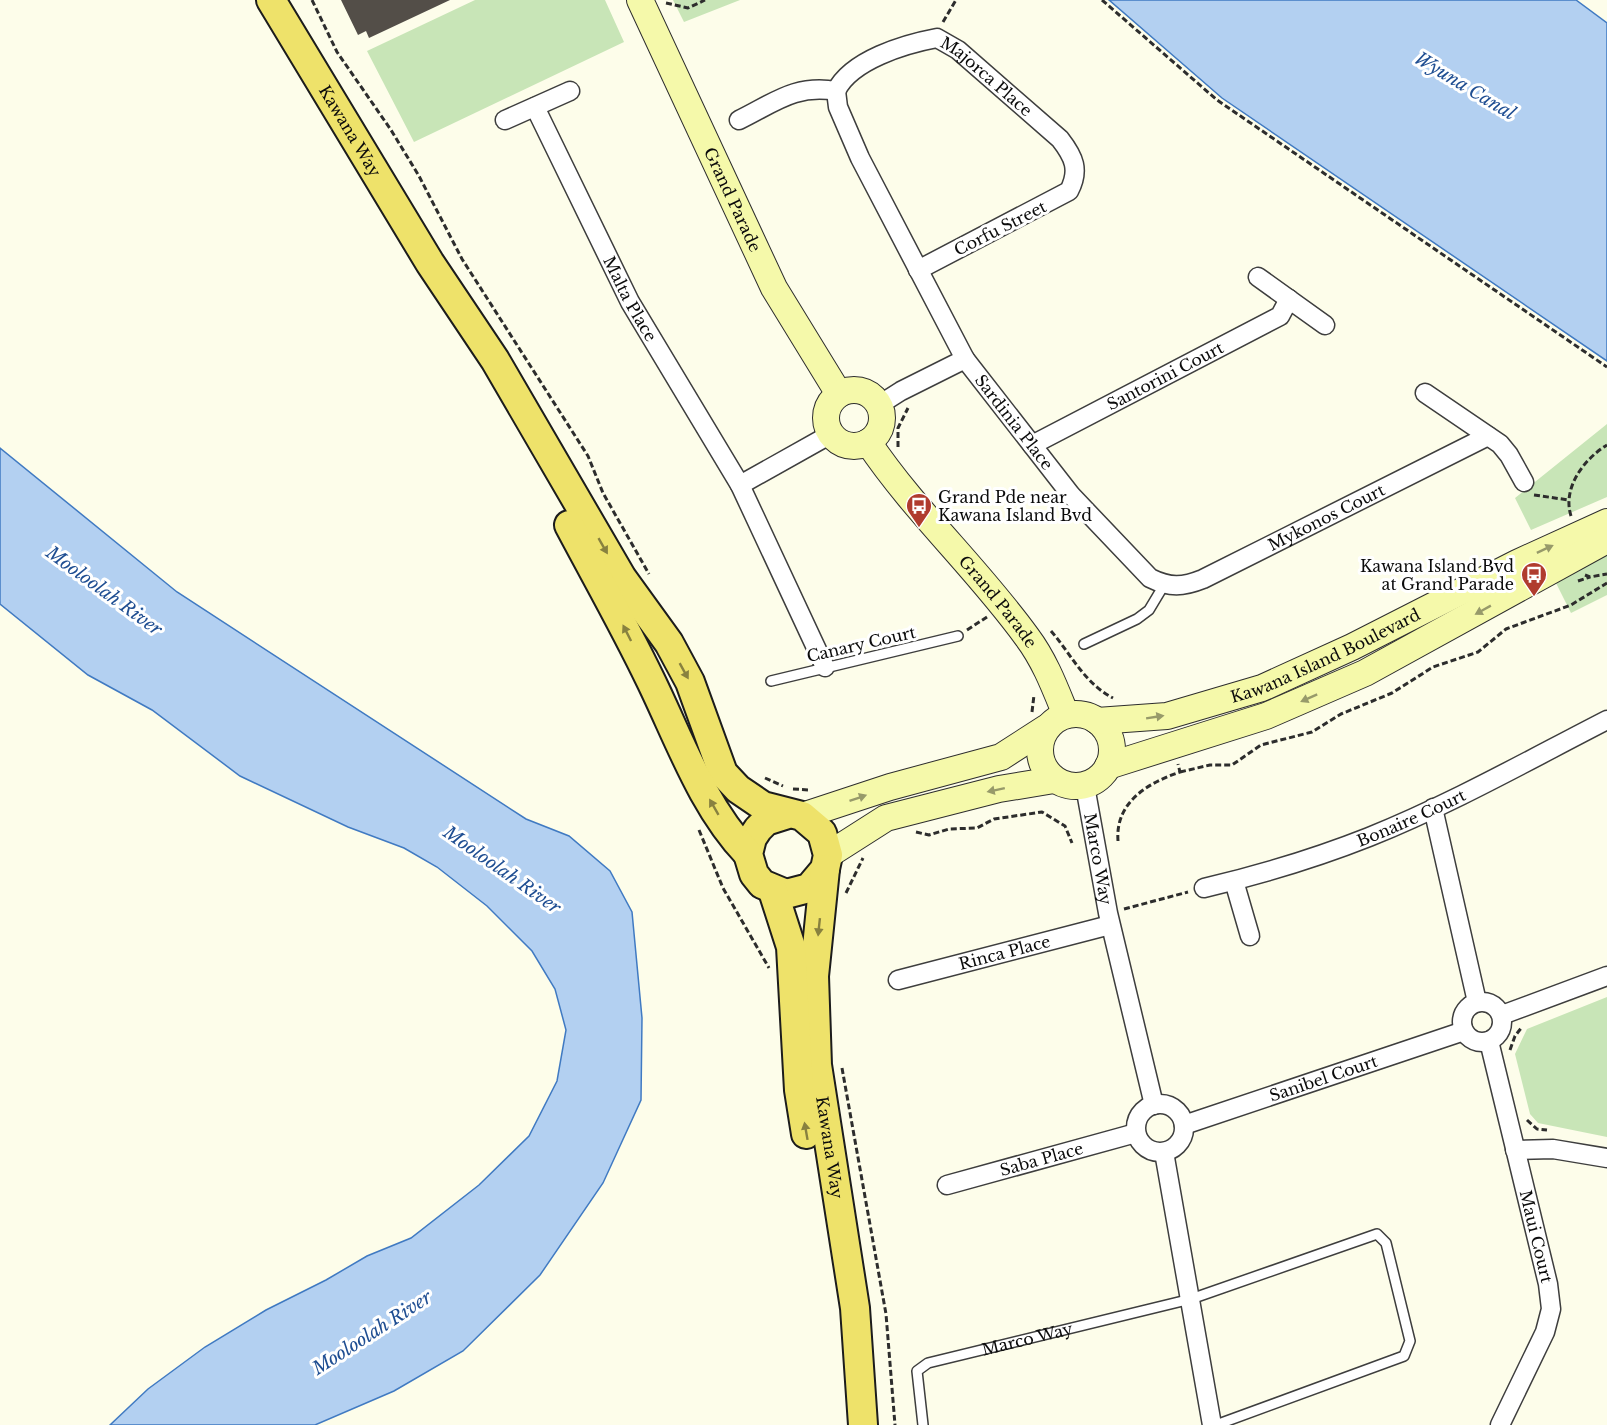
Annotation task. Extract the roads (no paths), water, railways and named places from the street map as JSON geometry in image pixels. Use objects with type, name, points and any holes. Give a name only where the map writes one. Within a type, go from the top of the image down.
[{"type":"main road","name":"Kawana Way","points":[[270,0],[430,263]]},
{"type":"main road","name":"Grand Parade","points":[[640,0],[774,288],[839,394]]},
{"type":"main road","points":[[430,263],[495,360],[622,578],[669,643],[690,682],[723,772],[738,789],[763,806],[795,815],[822,833],[827,862]]},
{"type":"main road","points":[[430,263],[649,677],[694,773],[729,834],[748,854],[754,874],[762,884],[773,891],[798,892],[814,884],[827,862],[886,818],[999,789],[1054,780]]},
{"type":"main road","points":[[857,390],[873,398],[879,405],[882,421],[875,437],[860,445],[844,444],[831,434],[826,412],[839,394],[857,390]]},
{"type":"main road","name":"Grand Parade","points":[[868,442],[923,516],[1028,638],[1055,658],[1047,720]]},
{"type":"main road","name":"Kawana Island Boulevard","points":[[1097,721],[1167,716],[1262,687],[1352,647],[1517,563],[1607,522]]},
{"type":"main road","name":"Kawana Island Boulevard","points":[[1108,766],[1266,716],[1365,673],[1607,540]]},
{"type":"main road","points":[[748,854],[752,838],[766,821],[795,815],[1001,757],[1047,720],[1079,714],[1097,721],[1111,740],[1112,753],[1103,775],[1085,786],[1063,785],[1054,780],[1041,762],[1039,751],[1047,720]]},
{"type":"main road","name":"Kawana Way","points":[[827,862],[814,976],[817,1065],[855,1308],[863,1425]]},
{"type":"main road","name":"Kawana Way","points":[[773,891],[792,947],[799,1090],[858,1425]]},
{"type":"street","name":"Majorca Place","points":[[836,91],[842,78],[857,68],[911,43],[937,38],[958,50],[1060,139],[1074,156],[1076,178]]},
{"type":"street","points":[[739,120],[800,90],[816,88],[836,91]]},
{"type":"street","points":[[505,120],[570,91]]},
{"type":"street","name":"Sardinia Place","points":[[836,91],[843,122],[965,359],[1071,495],[1150,578],[1164,585]]},
{"type":"street","name":"Malta Place","points":[[535,107],[630,302],[740,485],[825,667]]},
{"type":"street","name":"Corfu Street","points":[[918,270],[1056,199],[1069,191],[1076,178]]},
{"type":"street","points":[[1258,277],[1325,325]]},
{"type":"street","name":"Santorini Court","points":[[1032,445],[1280,316],[1289,299]]},
{"type":"street","name":"Sardinia Place","points":[[879,405],[901,391],[965,359]]},
{"type":"street","points":[[1425,393],[1488,436],[1509,455],[1524,482]]},
{"type":"street","points":[[740,485],[831,434]]},
{"type":"street","name":"Mykonos Court","points":[[1164,585],[1183,587],[1203,579],[1488,436]]},
{"type":"street","name":"Bonaire Court","points":[[1204,888],[1234,881],[1368,837],[1433,808],[1607,720]]},
{"type":"street","name":"Marco Way","points":[[1085,786],[1109,919],[1154,1105]]},
{"type":"street","points":[[1433,808],[1477,1002]]},
{"type":"street","points":[[1234,881],[1250,936]]},
{"type":"street","name":"Rinca Place","points":[[898,980],[1109,919]]},
{"type":"street","points":[[1502,1015],[1607,976]]},
{"type":"street","points":[[1477,1002],[1489,1002],[1502,1015],[1499,1033],[1490,1041],[1472,1040],[1464,1031],[1463,1013],[1477,1002]]},
{"type":"street","name":"Sanibel Court","points":[[1184,1125],[1464,1031]]},
{"type":"street","name":"Maui Court","points":[[1490,1041],[1548,1284],[1551,1309],[1545,1332],[1500,1425]]},
{"type":"street","points":[[1154,1105],[1170,1106],[1182,1117],[1184,1125],[1184,1132],[1177,1145],[1164,1152],[1157,1152],[1143,1146],[1136,1133],[1141,1112],[1154,1105]]},
{"type":"street","name":"Saba Place","points":[[947,1185],[1136,1133]]},
{"type":"street","points":[[1515,1149],[1553,1149],[1607,1158]]},
{"type":"street","points":[[1164,1152],[1212,1425]]},
{"type":"lane","points":[[1084,644],[1137,619],[1149,610],[1164,585]]},
{"type":"lane","name":"Canary Court","points":[[771,681],[958,636]]},
{"type":"lane","points":[[1191,1299],[1377,1234],[1386,1243],[1410,1341],[1404,1356],[1216,1425]]},
{"type":"lane","name":"Marco Way","points":[[923,1425],[917,1371],[928,1363],[1191,1299]]},
{"type":"water","name":"Wyuna Canal","points":[[1109,0],[1576,0],[1607,23],[1607,361],[1222,98]]},
{"type":"water","name":"Mooloolah River","points":[[0,448],[177,592],[526,819],[569,836],[610,871],[632,912],[642,1018],[641,1100],[603,1183],[540,1275],[463,1351],[394,1391],[315,1425],[110,1425],[148,1389],[205,1347],[266,1310],[326,1280],[367,1256],[411,1238],[479,1185],[529,1136],[557,1081],[566,1030],[555,989],[532,951],[487,906],[437,867],[404,848],[348,827],[240,776],[152,710],[88,675],[0,604]]},
{"type":"place","name":"Grand Pde near Kawana Island Bvd","points":[[919,529]]},
{"type":"place","name":"Kawana Island Bvd at Grand Parade","points":[[1534,598]]}]
